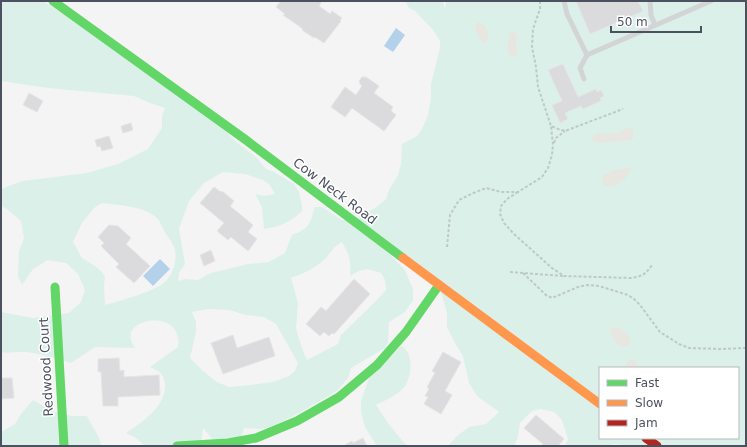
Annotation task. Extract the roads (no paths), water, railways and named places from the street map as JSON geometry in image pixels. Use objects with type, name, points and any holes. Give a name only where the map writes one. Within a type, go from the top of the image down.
[{"type":"main road","name":"Cow Neck Road","points":[[53,1],[246,140],[599,403]]},
{"type":"main road","points":[[176,446],[228,443],[256,438],[297,420],[339,397],[377,365],[406,332],[440,285]]},
{"type":"main road","name":"Redwood Court","points":[[55,287],[64,446]]},
{"type":"main road","points":[[647,439],[657,446]]},
{"type":"lane","points":[[564,1],[567,14],[587,55]]},
{"type":"lane","points":[[650,1],[651,15],[655,25]]},
{"type":"lane","points":[[584,78],[580,68],[587,55],[711,1]]},
{"type":"water","points":[[396,28],[405,35],[393,52],[384,46]]},
{"type":"water","points":[[160,259],[170,269],[153,286],[143,276]]}]
